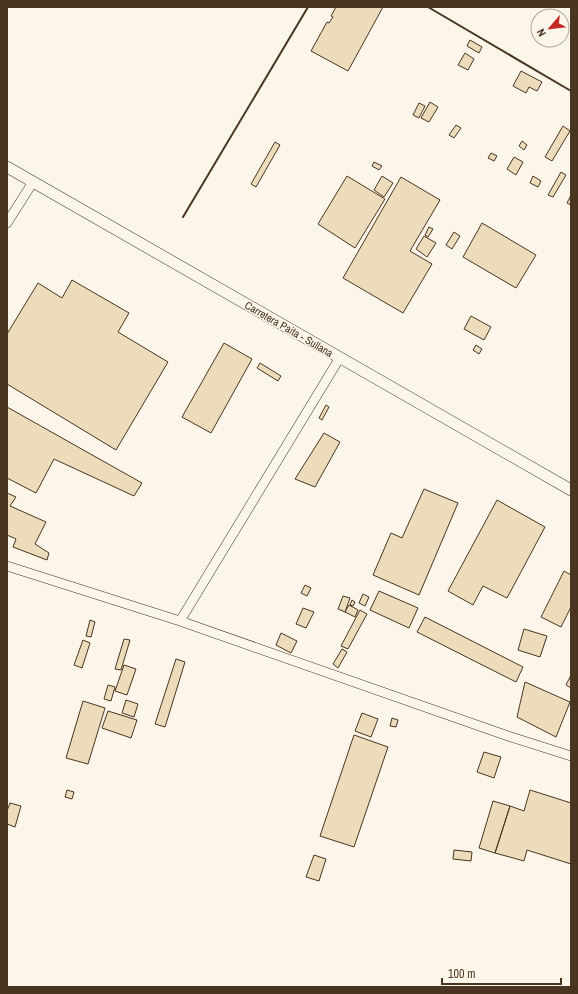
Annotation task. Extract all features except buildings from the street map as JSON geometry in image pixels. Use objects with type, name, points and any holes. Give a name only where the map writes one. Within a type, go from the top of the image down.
[{"type":"main road","name":"Carretera Paita - Sullana","points":[[7,166],[571,490]]},
{"type":"street","points":[[7,223],[33,182]]},
{"type":"street","points":[[180,621],[339,358]]},
{"type":"street","points":[[7,566],[180,621],[508,736],[571,756]]},
{"type":"wall","points":[[183,217],[308,7]]},
{"type":"wall","points":[[428,7],[571,91]]}]
